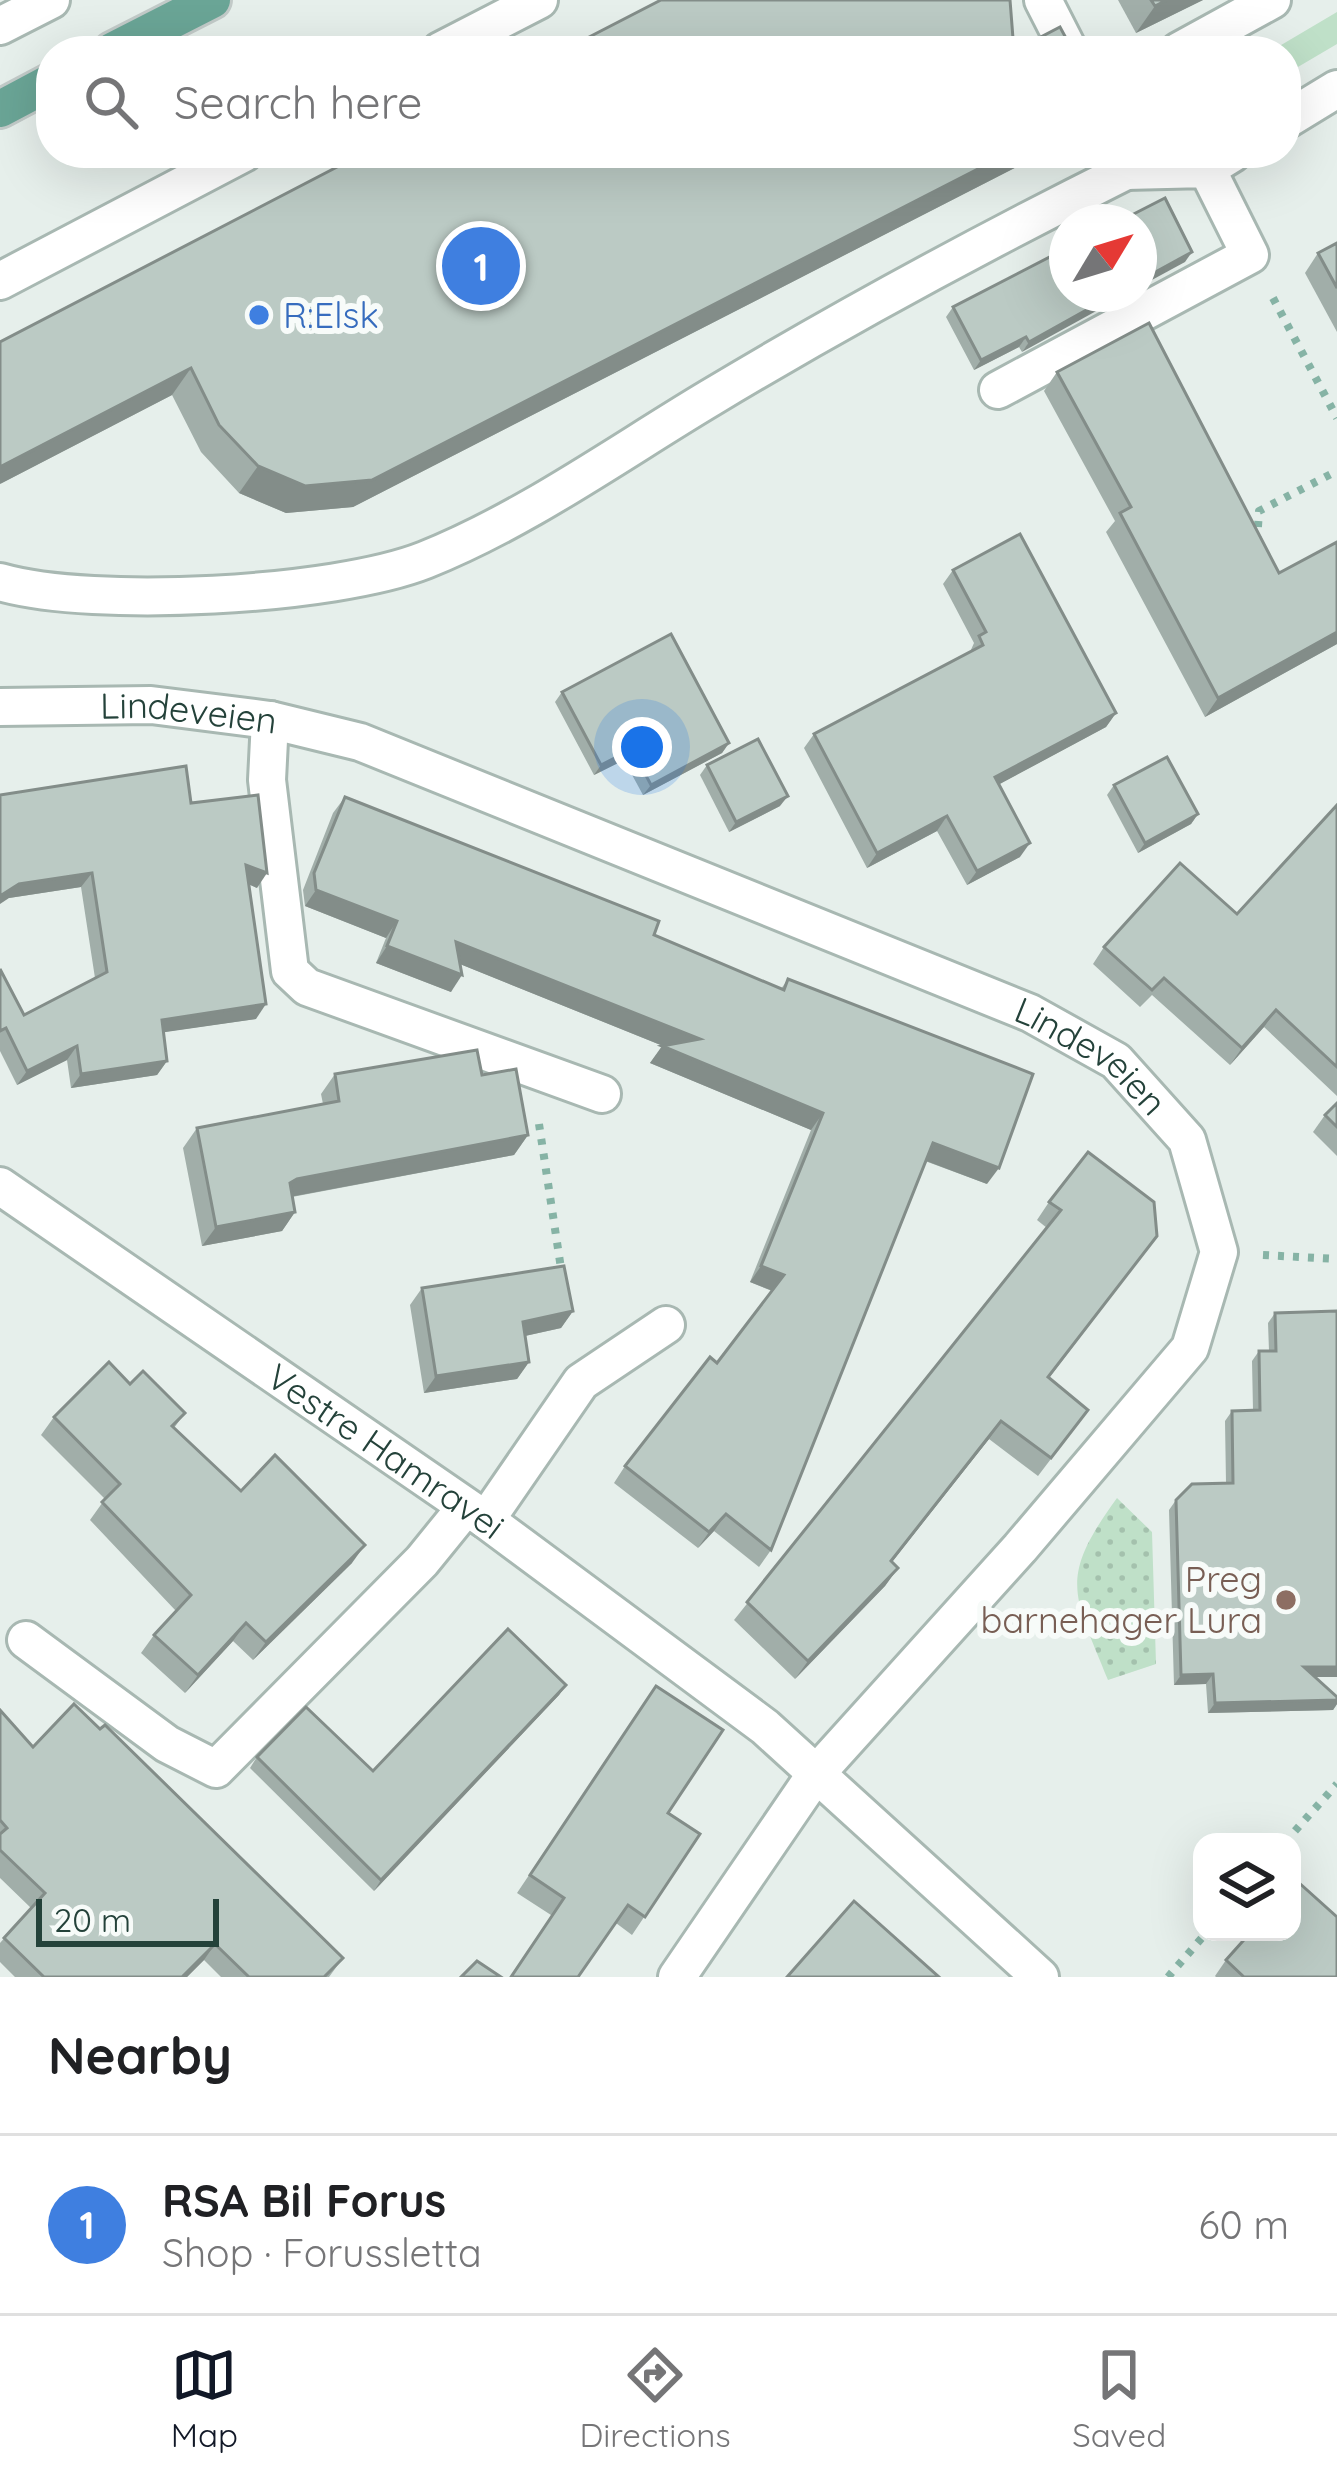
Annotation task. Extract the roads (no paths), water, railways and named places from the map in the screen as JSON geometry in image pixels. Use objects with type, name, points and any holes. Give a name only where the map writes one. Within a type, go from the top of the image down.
[{"type":"main road","points":[[141,36],[212,0]]},
{"type":"main road","points":[[0,109],[36,90]]},
{"type":"street","points":[[0,26],[51,0]]},
{"type":"street","points":[[469,36],[538,0]]},
{"type":"street","points":[[1043,0],[1061,36]]},
{"type":"street","points":[[1206,36],[1272,0]]},
{"type":"street","points":[[1301,111],[1337,89]]},
{"type":"street","points":[[0,281],[215,168]]},
{"type":"street","points":[[0,582],[157,596],[257,592],[343,580],[423,561],[514,514],[910,278],[1111,168]]},
{"type":"street","points":[[998,389],[1250,255],[1222,168]]},
{"type":"street","name":"Lindeveien","points":[[0,707],[151,705],[270,720],[360,742],[1030,1013],[1116,1061],[1187,1140],[1219,1252],[1190,1348],[1020,1548],[814,1775]]},
{"type":"street","points":[[270,720],[267,780],[290,970],[307,986],[602,1094]]},
{"type":"street","name":"Vestre Hamravei","points":[[0,1186],[88,1242],[475,1514],[765,1727],[1040,1977]]},
{"type":"street","points":[[26,1640],[167,1744],[216,1769],[422,1561],[475,1514],[581,1382],[666,1325]]},
{"type":"street","points":[[677,1977],[814,1775]]},
{"type":"place","name":"RSA Bil Forus","points":[[481,266]]},
{"type":"place","name":"R:Elsk","points":[[259,315]]},
{"type":"place","name":"Preg barnehager Lura","points":[[1286,1600]]}]
